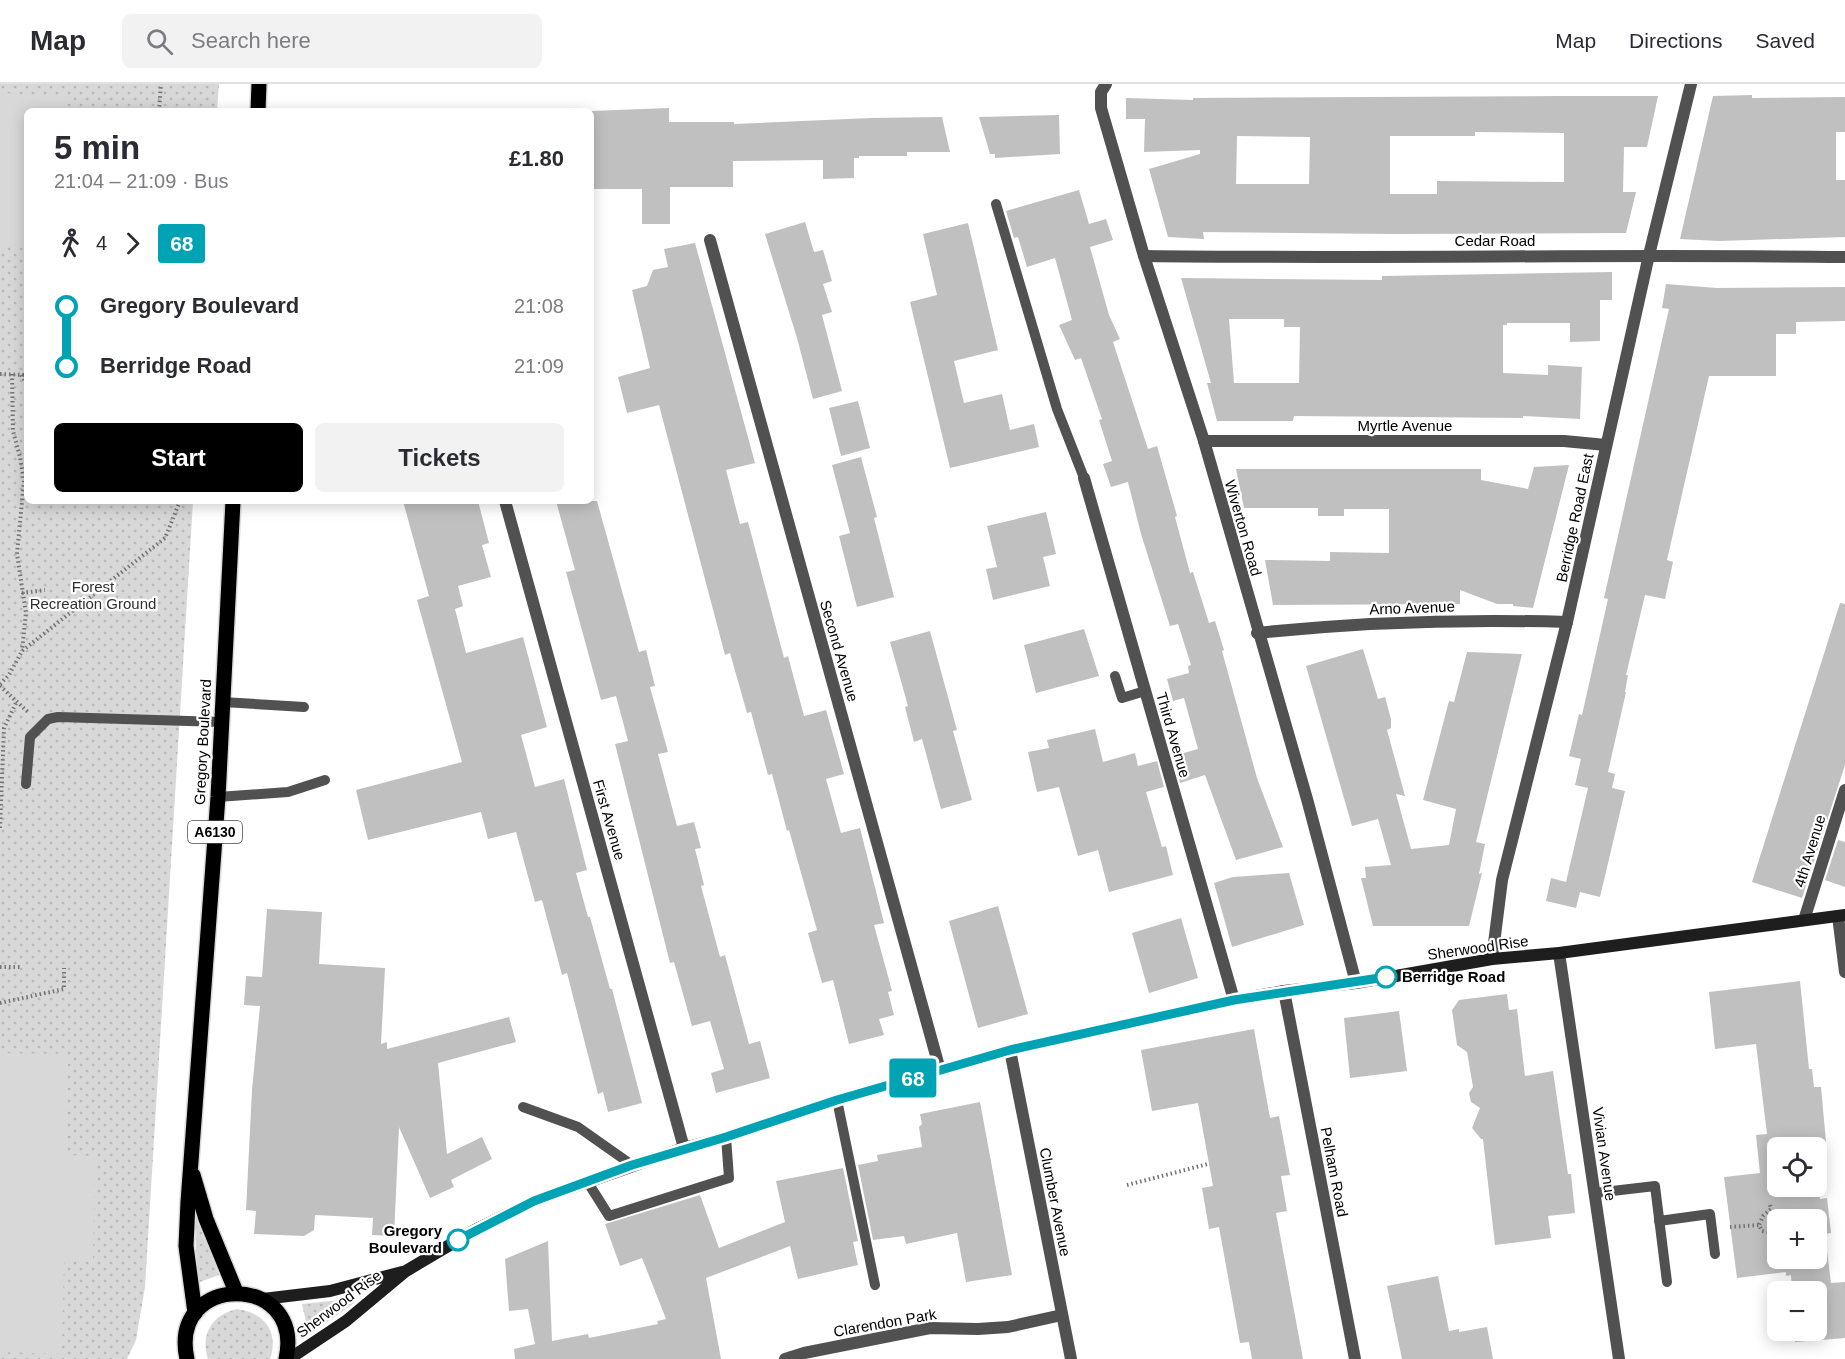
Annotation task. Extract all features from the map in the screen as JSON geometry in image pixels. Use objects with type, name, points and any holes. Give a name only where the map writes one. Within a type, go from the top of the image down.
[{"type":"main road","points":[[258,108],[259,84]]},
{"type":"main road","name":"Gregory Boulevard","points":[[186,1358],[185,1342],[188,1326],[195,1313],[186,1246],[190,1163],[218,797],[233,504]]},
{"type":"main road","name":"Sherwood Rise","points":[[288,1359],[346,1321],[406,1271],[474,1230],[534,1201],[684,1148],[726,1137],[837,1100],[1010,1050],[1284,991],[1356,983],[1492,959],[1558,953],[1842,915]]},
{"type":"main road","name":"Gregory Boulevard","points":[[190,1163],[206,1220],[236,1292]]},
{"type":"main road","name":"Sherwood Rise","points":[[262,1299],[330,1291],[406,1271]]},
{"type":"main road","points":[[195,1313],[206,1302],[220,1295],[236,1292],[262,1299],[274,1308],[283,1320],[288,1334],[288,1359]]},
{"type":"street","name":"Wiverton Road","points":[[1106,84],[1101,92],[1101,108],[1144,256],[1204,441],[1356,983]]},
{"type":"street","name":"Berridge Road East","points":[[1492,959],[1502,880],[1567,622],[1649,255],[1691,84]]},
{"type":"street","name":"Second Avenue","points":[[710,240],[940,1070]]},
{"type":"street","name":"Cedar Road","points":[[1144,256],[1845,257]]},
{"type":"street","name":"Myrtle Avenue","points":[[1204,441],[1564,441],[1606,445]]},
{"type":"street","name":"Third Avenue","points":[[1084,478],[1234,1000]]},
{"type":"street","name":"First Avenue","points":[[506,504],[684,1148]]},
{"type":"street","name":"Arno Avenue","points":[[1257,633],[1362,624],[1501,620],[1567,622]]},
{"type":"street","name":"4th Avenue","points":[[1804,920],[1845,790]]},
{"type":"street","points":[[1842,915],[1845,972]]},
{"type":"street","name":"Vivian Avenue","points":[[1558,953],[1620,1359]]},
{"type":"street","name":"Pelham Road","points":[[1284,991],[1355,1359]]},
{"type":"street","name":"Clumber Avenue","points":[[1010,1050],[1071,1359]]},
{"type":"street","name":"Clarendon Park","points":[[785,1359],[804,1353],[930,1328],[1008,1327],[1062,1315]]},
{"type":"lane","points":[[996,204],[1057,409],[1084,478]]},
{"type":"lane","points":[[1115,676],[1122,698],[1145,690]]},
{"type":"lane","points":[[223,702],[304,706]]},
{"type":"lane","points":[[26,784],[30,737],[48,719],[57,717],[221,722]]},
{"type":"lane","points":[[218,797],[288,792],[326,780]]},
{"type":"lane","points":[[837,1100],[875,1285]]},
{"type":"lane","points":[[523,1107],[578,1127],[632,1165]]},
{"type":"lane","points":[[587,1181],[609,1216],[707,1185],[729,1178],[726,1137]]},
{"type":"lane","points":[[1595,1194],[1655,1186],[1667,1282]]},
{"type":"lane","points":[[1659,1221],[1710,1214],[1715,1254]]},
{"type":"path","points":[[159,108],[161,84]]},
{"type":"path","points":[[0,374],[21,375],[24,380]]},
{"type":"path","points":[[12,374],[13,431],[21,457],[24,481],[17,554],[26,613],[22,651],[9,675],[0,685],[42,724]]},
{"type":"path","points":[[22,651],[165,538],[179,504]]},
{"type":"path","points":[[22,593],[45,590]]},
{"type":"path","points":[[0,828],[4,728],[17,701]]},
{"type":"path","points":[[0,967],[20,967]]},
{"type":"path","points":[[0,1003],[64,988],[64,968]]},
{"type":"path","points":[[1127,1185],[1208,1164]]},
{"type":"path","points":[[1767,1232],[1762,1231],[1759,1225],[1762,1216],[1771,1209],[1770,1205]]},
{"type":"path","points":[[1712,1228],[1759,1225]]},
{"type":"green space","name":"Forest Recreation Ground","points":[[0,84],[219,84],[217,108],[24,108],[24,504],[193,504],[145,1287],[136,1340],[127,1359],[0,1359]]},
{"type":"green space","points":[[0,93],[67,96],[67,108],[24,108],[24,244],[0,244]]},
{"type":"green space","points":[[0,1053],[68,1054],[66,1155],[95,1156],[93,1261],[64,1261],[62,1354],[0,1352]]},
{"type":"green space","points":[[198,1214],[219,1275],[197,1283],[195,1215]]},
{"type":"green space","points":[[354,1300],[354,1303],[309,1335],[302,1304]]},
{"type":"green space","points":[[237,1309],[255,1315],[267,1325],[273,1340],[270,1359],[208,1359],[206,1341],[210,1327],[221,1316]]},
{"type":"building","points":[[1752,95],[1752,98],[1845,97],[1845,132],[1836,132],[1836,180],[1845,180],[1845,237],[1719,241],[1680,239],[1713,96]]},
{"type":"building","points":[[1658,96],[1647,147],[1624,147],[1623,192],[1636,192],[1626,233],[1203,232],[1204,239],[1168,237],[1149,169],[1200,154],[1200,150],[1144,152],[1145,119],[1126,119],[1126,98],[1193,100],[1193,98]],"holes":[[[1475,132],[1564,133],[1564,182],[1437,181],[1437,194],[1390,194],[1390,136],[1475,136]],[[1237,136],[1310,137],[1309,184],[1236,184]]]},
{"type":"building","points":[[669,108],[669,122],[734,122],[734,124],[942,117],[950,152],[907,152],[907,156],[859,156],[859,158],[854,158],[854,178],[823,179],[823,160],[733,161],[733,187],[670,187],[670,224],[642,224],[642,189],[594,189],[594,111]]},
{"type":"building","points":[[1059,115],[1060,154],[995,158],[995,154],[990,154],[979,117]]},
{"type":"building","points":[[1079,190],[1089,224],[1106,219],[1113,240],[1090,247],[1109,315],[1120,339],[1113,342],[1148,449],[1157,446],[1190,573],[1193,572],[1209,623],[1215,621],[1257,778],[1283,847],[1236,860],[1205,775],[1180,783],[1173,756],[1198,749],[1184,698],[1173,701],[1167,679],[1189,673],[1188,666],[1191,665],[1178,624],[1170,626],[1141,534],[1128,482],[1111,487],[1103,464],[1112,461],[1099,420],[1102,419],[1081,358],[1075,360],[1059,325],[1072,320],[1055,258],[1027,267],[1018,237],[1014,238],[1006,211]]},
{"type":"building","points":[[805,222],[814,252],[823,250],[832,281],[823,284],[832,312],[822,315],[842,391],[813,399],[765,234]]},
{"type":"building","points":[[968,223],[998,350],[954,361],[964,403],[1002,394],[1010,430],[1034,424],[1039,447],[950,468],[910,302],[937,295],[923,234]]},
{"type":"building","points":[[695,243],[755,463],[726,470],[740,524],[748,522],[784,658],[788,656],[804,716],[826,710],[844,774],[826,779],[841,833],[860,828],[884,923],[874,925],[892,991],[888,992],[894,1015],[879,1019],[884,1035],[849,1044],[833,980],[822,983],[808,933],[817,930],[789,830],[787,831],[772,774],[768,775],[751,712],[747,713],[730,653],[725,655],[659,405],[627,413],[618,377],[650,368],[632,290],[647,286],[653,270],[668,267],[664,249]]},
{"type":"building","points":[[1612,272],[1612,300],[1600,300],[1600,341],[1570,342],[1570,323],[1507,323],[1503,325],[1503,373],[1548,375],[1548,365],[1582,367],[1580,419],[1523,416],[1523,418],[1294,416],[1293,421],[1217,421],[1207,383],[1211,383],[1181,278],[1382,280],[1382,276]],"holes":[[[1229,319],[1284,319],[1284,327],[1300,327],[1299,383],[1234,383]]]},
{"type":"building","points":[[1666,284],[1717,288],[1845,287],[1845,321],[1796,322],[1796,334],[1776,334],[1776,376],[1709,376],[1667,560],[1673,562],[1665,599],[1645,595],[1626,675],[1628,675],[1626,692],[1608,772],[1615,774],[1612,788],[1625,791],[1600,897],[1580,892],[1576,908],[1546,901],[1551,878],[1566,882],[1588,788],[1575,785],[1581,759],[1569,756],[1579,714],[1582,715],[1608,599],[1604,598],[1669,309],[1662,308]]},
{"type":"building","points":[[858,401],[870,448],[841,456],[829,408]]},
{"type":"building","points":[[861,457],[877,517],[874,518],[894,597],[857,607],[839,536],[850,533],[832,465]]},
{"type":"building","points":[[1569,465],[1533,608],[1497,604],[1460,590],[1460,604],[1273,605],[1265,560],[1330,561],[1330,552],[1389,553],[1389,509],[1344,509],[1344,516],[1318,516],[1318,508],[1244,508],[1236,469],[1481,469],[1481,480],[1528,489],[1534,467]]},
{"type":"building","points":[[594,501],[597,501],[639,652],[646,650],[655,686],[650,687],[668,752],[658,754],[677,826],[694,822],[701,848],[695,849],[704,885],[701,886],[720,957],[725,955],[749,1044],[760,1041],[770,1078],[716,1093],[711,1073],[724,1069],[710,1021],[692,1026],[674,962],[670,963],[615,744],[628,741],[616,696],[601,700],[566,572],[575,570],[557,504],[594,504]]},
{"type":"building","points":[[404,504],[479,504],[489,543],[482,545],[491,577],[458,586],[463,606],[455,609],[466,653],[523,637],[547,727],[521,735],[535,787],[564,779],[587,870],[576,873],[610,989],[612,989],[642,1103],[608,1112],[603,1092],[598,1094],[567,973],[562,975],[542,900],[535,902],[516,832],[488,839],[481,812],[368,840],[356,790],[462,762],[417,600],[429,596]]},
{"type":"building","points":[[1046,512],[1056,554],[1043,557],[1050,586],[993,600],[986,569],[997,567],[987,526]]},
{"type":"building","points":[[1840,603],[1845,604],[1845,765],[1802,898],[1752,882]]},
{"type":"building","points":[[1084,629],[1099,676],[1036,693],[1024,645]]},
{"type":"building","points":[[930,631],[957,730],[953,731],[972,800],[941,809],[922,739],[914,742],[905,707],[908,706],[890,642]]},
{"type":"building","points":[[1363,649],[1378,699],[1385,697],[1391,719],[1391,728],[1387,730],[1405,796],[1396,794],[1411,849],[1449,845],[1456,809],[1423,800],[1449,701],[1454,702],[1467,652],[1522,654],[1476,842],[1485,844],[1479,874],[1482,873],[1469,926],[1373,926],[1361,878],[1366,878],[1365,867],[1391,865],[1378,819],[1352,826],[1306,666]]},
{"type":"building","points":[[1095,729],[1103,762],[1135,753],[1138,766],[1157,761],[1164,787],[1146,792],[1162,847],[1166,846],[1173,875],[1109,892],[1098,850],[1078,856],[1059,787],[1037,792],[1028,752],[1049,748],[1047,740]]},
{"type":"building","points":[[1838,840],[1845,842],[1845,887],[1825,880]]},
{"type":"building","points":[[1289,873],[1304,925],[1232,947],[1214,883],[1233,877]]},
{"type":"building","points":[[998,906],[1028,1014],[978,1028],[949,921]]},
{"type":"building","points":[[267,909],[322,912],[319,964],[385,968],[381,1044],[387,1042],[387,1049],[509,1017],[516,1042],[438,1063],[447,1154],[482,1137],[492,1159],[451,1180],[454,1187],[430,1198],[399,1127],[394,1236],[372,1235],[373,1218],[315,1215],[314,1230],[304,1236],[254,1234],[256,1211],[246,1210],[252,1090],[260,1006],[244,1005],[246,976],[262,977]]},
{"type":"building","points":[[1181,918],[1198,978],[1149,993],[1132,933]]},
{"type":"building","points":[[1800,981],[1809,1069],[1812,1069],[1814,1087],[1821,1087],[1826,1137],[1767,1137],[1767,1197],[1827,1198],[1831,1233],[1827,1234],[1827,1209],[1767,1209],[1767,1269],[1827,1269],[1827,1250],[1831,1283],[1845,1282],[1845,1338],[1827,1339],[1827,1281],[1791,1281],[1791,1275],[1786,1276],[1786,1272],[1737,1278],[1724,1177],[1760,1173],[1756,1135],[1767,1134],[1756,1044],[1715,1049],[1709,992]]},
{"type":"building","points":[[1507,994],[1509,1010],[1517,1009],[1525,1076],[1553,1071],[1568,1174],[1571,1174],[1575,1213],[1548,1216],[1551,1238],[1495,1245],[1483,1139],[1472,1128],[1480,1108],[1471,1102],[1469,1093],[1473,1087],[1467,1052],[1457,1045],[1452,1010],[1459,1000]]},
{"type":"building","points":[[1399,1011],[1407,1071],[1350,1078],[1344,1018]]},
{"type":"building","points":[[1254,1029],[1270,1118],[1279,1116],[1290,1175],[1281,1176],[1287,1211],[1276,1213],[1303,1359],[1252,1359],[1249,1342],[1240,1343],[1219,1227],[1209,1229],[1202,1188],[1213,1186],[1198,1103],[1152,1111],[1141,1050]]},
{"type":"building","points":[[980,1102],[1012,1275],[966,1282],[957,1233],[906,1244],[904,1236],[873,1240],[858,1165],[878,1161],[877,1155],[922,1147],[920,1114]]},
{"type":"building","points":[[843,1168],[858,1241],[853,1242],[858,1265],[798,1279],[790,1246],[706,1278],[721,1359],[515,1359],[514,1349],[535,1344],[528,1309],[509,1311],[505,1259],[548,1241],[552,1341],[588,1334],[589,1338],[658,1324],[657,1321],[666,1319],[642,1258],[620,1266],[605,1224],[700,1195],[719,1248],[785,1222],[776,1181]]},
{"type":"building","points":[[1438,1276],[1449,1331],[1459,1329],[1459,1332],[1487,1327],[1493,1359],[1402,1359],[1387,1286]]},
{"type":"bus line","name":"68","points":[[458,1240],[534,1201],[632,1165],[837,1100],[1010,1050],[1234,1000],[1386,977]]},
{"type":"place","name":"Berridge Road","points":[[1386,977]]},
{"type":"place","name":"Gregory Boulevard","points":[[458,1240]]}]
